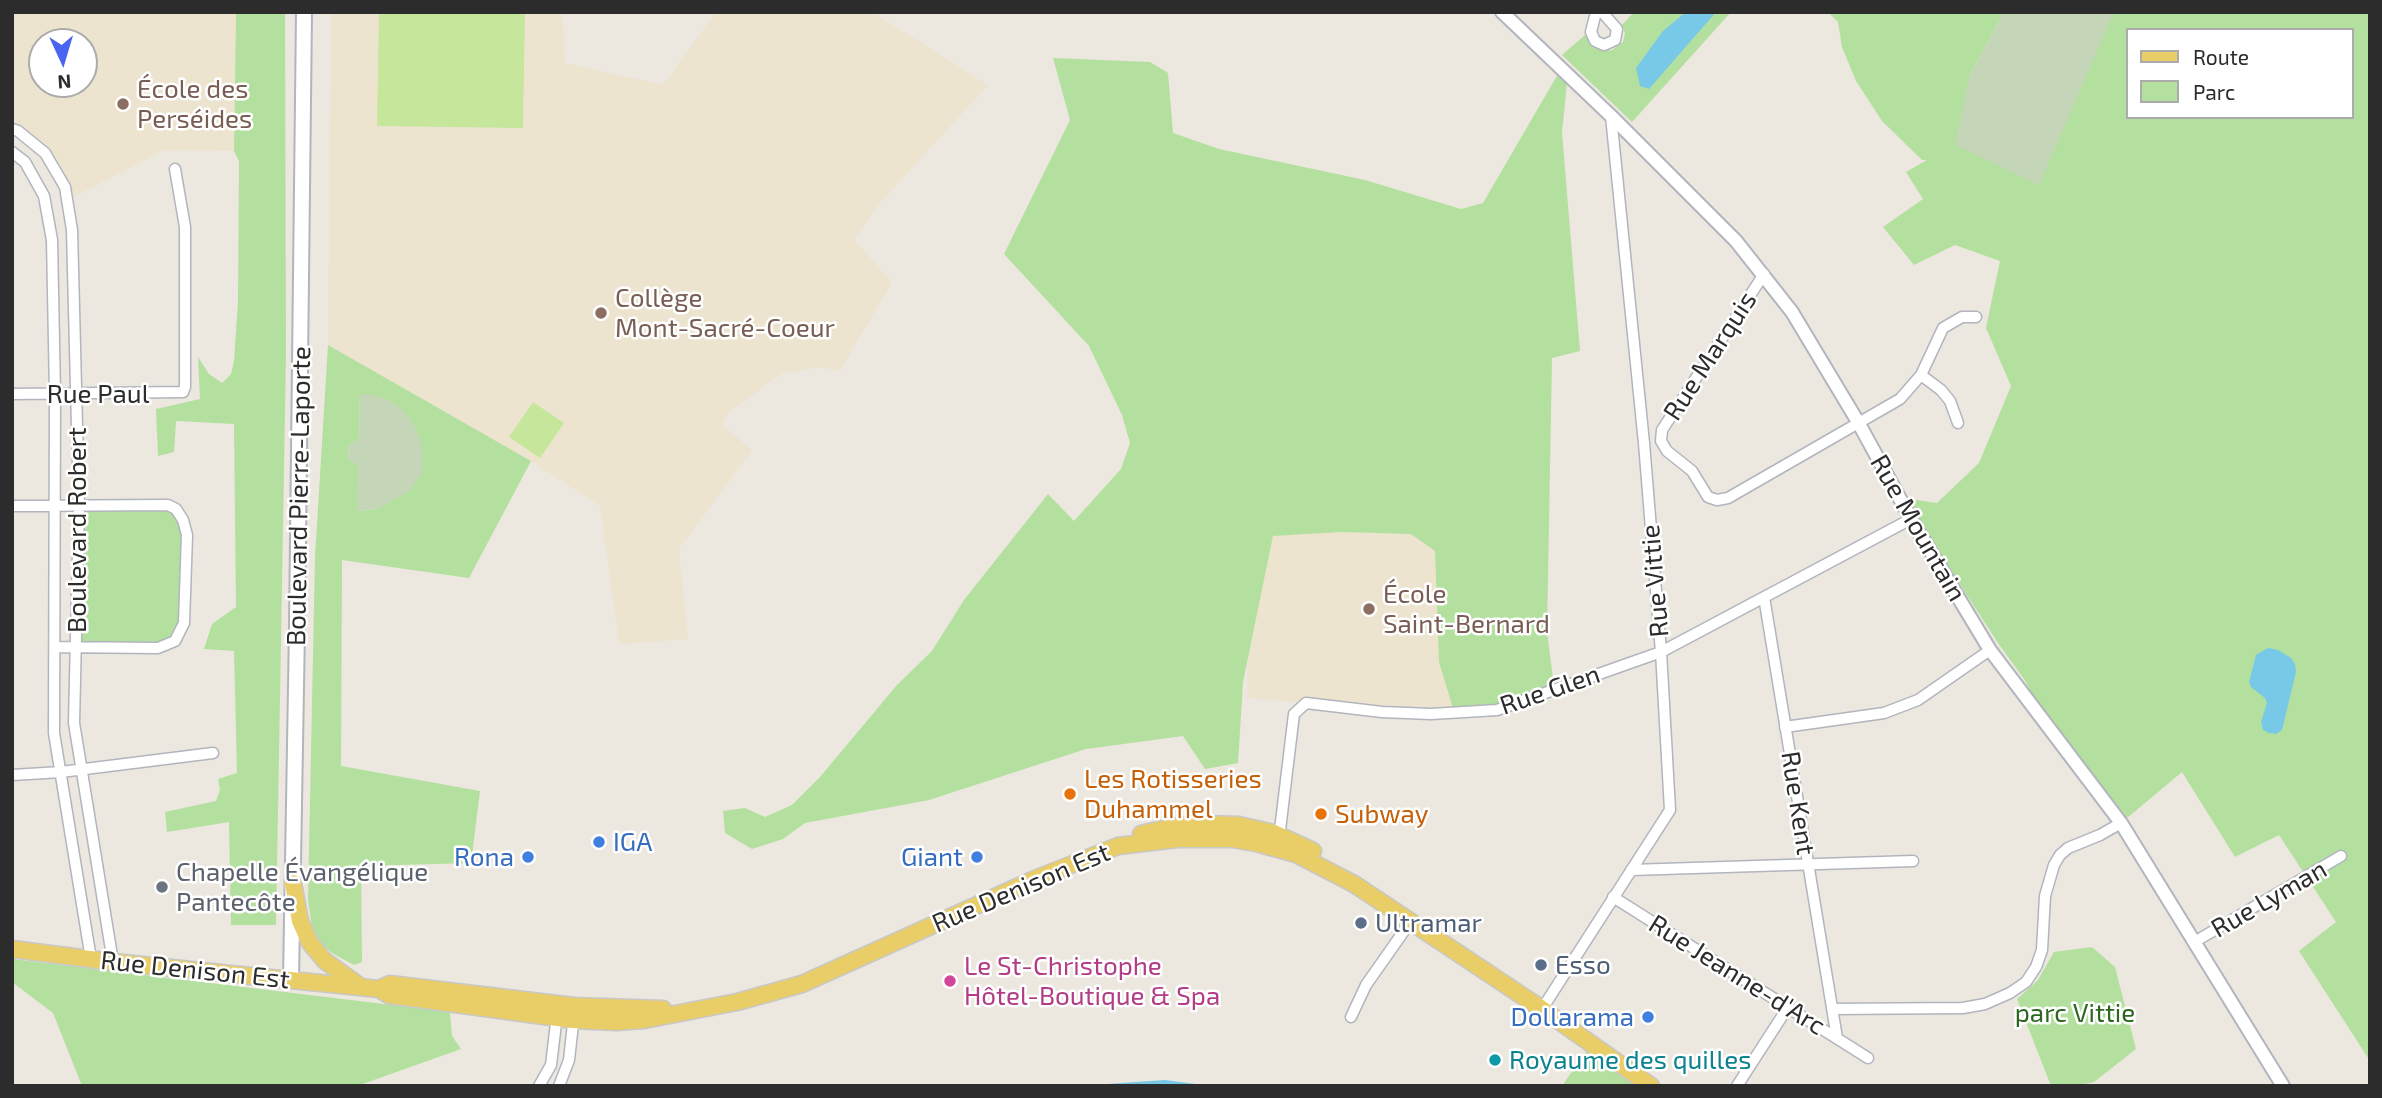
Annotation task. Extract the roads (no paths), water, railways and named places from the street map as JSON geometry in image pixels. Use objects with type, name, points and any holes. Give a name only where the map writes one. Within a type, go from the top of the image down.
[{"type":"main road","name":"Boulevard Pierre-Laporte","points":[[291,980],[304,12]]},
{"type":"main road","name":"Rue Denison Est","points":[[12,949],[379,989],[390,984],[566,1012],[711,1006],[737,1002],[802,984],[1142,834],[1171,827],[1202,824],[1238,825],[1279,842],[1311,850],[1353,884],[1411,921]]},
{"type":"main road","points":[[293,883],[300,921],[310,943],[325,961],[361,987]]},
{"type":"main road","points":[[1411,921],[1651,1086]]},
{"type":"street","name":"Rue Mountain","points":[[1502,12],[1736,240],[1792,312],[1990,650],[2121,823],[2283,1086]]},
{"type":"street","points":[[1596,12],[1591,32],[1595,41],[1604,45],[1615,40],[1617,29],[1602,12]]},
{"type":"street","name":"Rue Vittie","points":[[1542,1009],[1670,810],[1661,652],[1644,443],[1611,116]]},
{"type":"street","name":"Boulevard Robert","points":[[12,128],[45,153],[65,187],[72,230],[79,505],[74,723],[113,962]]},
{"type":"street","name":"Boulevard Robert","points":[[12,152],[25,162],[44,196],[52,240],[55,394],[54,733],[91,959]]},
{"type":"street","name":"Rue Paul","points":[[12,394],[183,392],[185,227],[175,169]]},
{"type":"street","points":[[40,189],[65,187]]},
{"type":"street","name":"Rue Marquis","points":[[1764,274],[1662,430],[1661,440],[1667,451],[1692,471],[1708,497],[1717,500],[1728,498],[1858,422]]},
{"type":"street","points":[[1858,422],[1900,399],[1921,375],[1943,328],[1962,317],[1976,317]]},
{"type":"street","points":[[1921,375],[1941,390],[1950,401],[1958,423]]},
{"type":"street","points":[[12,506],[168,505],[176,509],[183,520],[187,535],[184,624],[175,641],[158,648],[55,647]]},
{"type":"street","name":"Rue Glen","points":[[1279,842],[1294,714],[1306,703],[1382,712],[1431,714],[1497,710],[1661,652],[1911,519]]},
{"type":"street","name":"Rue Kent","points":[[1764,597],[1832,1010]]},
{"type":"street","points":[[1785,727],[1884,713],[1918,700],[1990,650]]},
{"type":"street","points":[[12,775],[61,772],[213,752]]},
{"type":"street","points":[[1832,1010],[1963,1008],[1985,1004],[2010,993],[2026,982],[2036,967],[2042,950],[2045,896],[2054,865],[2060,855],[2068,848],[2121,823]]},
{"type":"street","name":"Rue Lyman","points":[[2196,941],[2341,856]]},
{"type":"street","points":[[1631,870],[1913,861]]},
{"type":"street","points":[[78,873],[98,873]]},
{"type":"street","name":"Rue Jeanne-d'Arc","points":[[1613,897],[1836,1038]]},
{"type":"street","points":[[1351,1017],[1356,1001],[1366,985],[1411,921]]},
{"type":"street","points":[[1737,1086],[1788,1007]]},
{"type":"street","name":"Rue Jeanne-d'Arc","points":[[1832,1010],[1836,1038]]},
{"type":"street","points":[[539,1086],[551,1065],[566,1012]]},
{"type":"street","points":[[559,1086],[565,1072],[566,1012]]},
{"type":"street","points":[[1836,1038],[1868,1058]]},
{"type":"street","points":[[551,1065],[565,1072]]},
{"type":"water","points":[[1686,12],[1716,12],[1649,89],[1640,86],[1636,68],[1663,31]]},
{"type":"water","points":[[2268,648],[2278,650],[2291,658],[2296,672],[2282,730],[2276,734],[2263,730],[2261,722],[2267,703],[2249,682],[2256,655]]},
{"type":"water","points":[[1165,1080],[1211,1086],[1078,1086]]},
{"type":"place","name":"École des Perséides","points":[[123,104]]},
{"type":"place","name":"Collège Mont-Sacré-Coeur","points":[[601,313]]},
{"type":"place","name":"École Saint-Bernard","points":[[1369,609]]},
{"type":"place","name":"Les Rotisseries Duhammel","points":[[1070,794]]},
{"type":"place","name":"Subway","points":[[1321,814]]},
{"type":"place","name":"IGA","points":[[599,842]]},
{"type":"place","name":"Rona","points":[[528,857]]},
{"type":"place","name":"Giant","points":[[977,857]]},
{"type":"place","name":"Chapelle Évangélique Pantecôte","points":[[162,887]]},
{"type":"place","name":"Ultramar","points":[[1361,923]]},
{"type":"place","name":"Esso","points":[[1541,965]]},
{"type":"place","name":"Le St-Christophe Hôtel-Boutique & Spa","points":[[950,981]]},
{"type":"place","name":"Dollarama","points":[[1648,1017]]},
{"type":"place","name":"Royaume des quilles","points":[[1495,1060]]},
{"type":"park label","name":"parc Vittie","points":[[2075,1013]]}]
